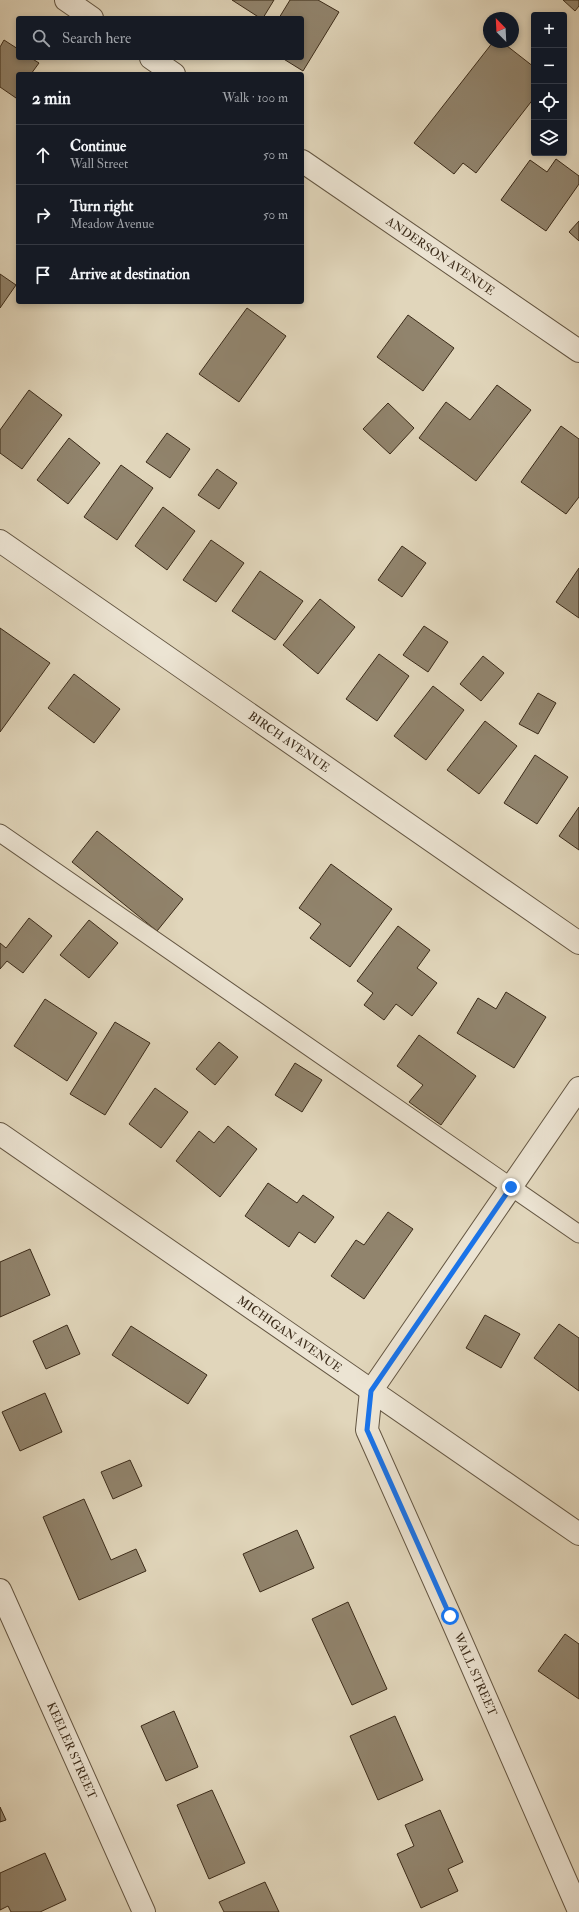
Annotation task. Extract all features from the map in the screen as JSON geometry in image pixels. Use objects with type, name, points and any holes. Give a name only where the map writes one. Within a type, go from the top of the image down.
[{"type":"street","points":[[66,0],[89,16]]},
{"type":"street","points":[[154,60],[171,72]]},
{"type":"street","name":"ANDERSON AVENUE","points":[[304,162],[579,350]]},
{"type":"street","name":"BIRCH AVENUE","points":[[0,541],[579,943]]},
{"type":"street","points":[[371,1391],[579,1088]]},
{"type":"street","name":"MICHIGAN AVENUE","points":[[0,1134],[579,1534]]},
{"type":"street","name":"WALL STREET","points":[[371,1391],[367,1430],[579,1911]]},
{"type":"street","name":"KEELER STREET","points":[[0,1590],[144,1912]]},
{"type":"lane","points":[[0,833],[579,1234]]},
{"type":"building","points":[[232,0],[274,0],[264,16],[257,16]]},
{"type":"building","points":[[290,0],[318,0],[339,12],[303,71],[285,60],[304,60],[304,16],[280,16]]},
{"type":"building","points":[[563,0],[579,0],[579,6],[575,11]]},
{"type":"building","points":[[4,40],[16,48],[16,60],[34,60],[39,63],[32,72],[16,72],[16,98],[0,87],[0,47]]},
{"type":"building","points":[[488,48],[510,48],[531,65],[531,102],[476,173],[463,163],[454,174],[414,143]]},
{"type":"building","points":[[556,159],[579,176],[579,184],[546,231],[501,200],[530,160],[547,172]]},
{"type":"building","points":[[579,221],[579,241],[569,232]]},
{"type":"building","points":[[0,274],[16,285],[0,308]]},
{"type":"building","points":[[247,308],[286,336],[239,402],[199,374]]},
{"type":"building","points":[[408,315],[454,348],[423,391],[377,357]]},
{"type":"building","points":[[497,385],[531,410],[476,481],[419,438],[446,402],[470,420]]},
{"type":"building","points":[[29,390],[62,415],[22,469],[0,453],[0,430]]},
{"type":"building","points":[[388,403],[414,428],[390,454],[363,429]]},
{"type":"building","points":[[561,426],[579,439],[579,497],[566,514],[521,482]]},
{"type":"building","points":[[167,433],[190,449],[170,478],[146,462]]},
{"type":"building","points":[[69,438],[100,463],[68,504],[37,480]]},
{"type":"building","points":[[121,465],[153,488],[117,540],[84,517]]},
{"type":"building","points":[[217,469],[237,483],[219,509],[198,495]]},
{"type":"building","points":[[163,507],[195,531],[167,570],[135,546]]},
{"type":"building","points":[[211,540],[244,563],[216,602],[183,580]]},
{"type":"building","points":[[402,546],[426,563],[402,597],[378,580]]},
{"type":"building","points":[[579,568],[579,618],[556,602]]},
{"type":"building","points":[[260,571],[303,601],[275,640],[232,611]]},
{"type":"building","points":[[320,599],[355,627],[318,674],[283,645]]},
{"type":"building","points":[[424,626],[448,642],[428,672],[403,655]]},
{"type":"building","points":[[0,628],[50,663],[0,732]]},
{"type":"building","points":[[379,654],[409,676],[377,721],[346,699]]},
{"type":"building","points":[[483,656],[504,673],[481,701],[460,684]]},
{"type":"building","points":[[74,674],[120,709],[94,743],[48,708]]},
{"type":"building","points":[[433,686],[464,710],[426,760],[394,736]]},
{"type":"building","points":[[538,693],[556,703],[538,734],[519,724]]},
{"type":"building","points":[[485,721],[517,746],[479,794],[447,770]]},
{"type":"building","points":[[535,755],[568,777],[537,824],[504,803]]},
{"type":"building","points":[[579,807],[579,850],[559,836]]},
{"type":"building","points":[[97,831],[183,899],[157,931],[72,862]]},
{"type":"building","points":[[331,864],[392,909],[350,967],[310,938],[321,924],[299,908]]},
{"type":"building","points":[[29,918],[52,936],[23,973],[7,961],[0,969],[0,943],[6,948]]},
{"type":"building","points":[[89,920],[118,943],[89,978],[60,955]]},
{"type":"building","points":[[398,926],[430,950],[417,968],[437,983],[412,1016],[396,1004],[384,1020],[364,1005],[373,993],[357,981]]},
{"type":"building","points":[[506,992],[546,1017],[514,1068],[457,1033],[478,998],[496,1009]]},
{"type":"building","points":[[45,999],[97,1033],[67,1081],[14,1046]]},
{"type":"building","points":[[115,1022],[150,1043],[105,1115],[70,1094]]},
{"type":"building","points":[[419,1035],[476,1076],[441,1125],[409,1102],[423,1085],[397,1066]]},
{"type":"building","points":[[219,1042],[238,1057],[215,1085],[196,1069]]},
{"type":"building","points":[[295,1063],[322,1080],[302,1112],[275,1095]]},
{"type":"building","points":[[155,1088],[188,1112],[161,1148],[129,1124]]},
{"type":"building","points":[[228,1126],[257,1149],[220,1197],[176,1161],[199,1131],[214,1143]]},
{"type":"building","points":[[268,1183],[297,1203],[303,1195],[334,1217],[315,1243],[299,1232],[289,1247],[245,1216]]},
{"type":"building","points":[[388,1212],[413,1229],[364,1299],[331,1276],[356,1240],[364,1245]]},
{"type":"building","points":[[30,1249],[50,1295],[0,1317],[0,1262]]},
{"type":"building","points":[[485,1315],[520,1334],[501,1368],[466,1348]]},
{"type":"building","points":[[559,1324],[579,1338],[579,1391],[534,1358]]},
{"type":"building","points":[[67,1325],[80,1354],[46,1369],[33,1341]]},
{"type":"building","points":[[131,1326],[207,1375],[188,1404],[112,1355]]},
{"type":"building","points":[[45,1393],[62,1432],[20,1451],[2,1412]]},
{"type":"building","points":[[130,1460],[142,1486],[113,1499],[101,1472]]},
{"type":"building","points":[[84,1499],[111,1560],[136,1549],[146,1571],[79,1600],[43,1517]]},
{"type":"building","points":[[297,1530],[314,1568],[260,1592],[243,1554]]},
{"type":"building","points":[[348,1602],[387,1689],[352,1705],[312,1619]]},
{"type":"building","points":[[565,1634],[579,1644],[579,1699],[538,1671]]},
{"type":"building","points":[[174,1711],[198,1767],[166,1781],[141,1726]]},
{"type":"building","points":[[395,1716],[423,1780],[378,1800],[350,1736]]},
{"type":"building","points":[[212,1790],[245,1863],[209,1879],[177,1805]]},
{"type":"building","points":[[0,1807],[6,1820],[0,1822]]},
{"type":"building","points":[[440,1810],[463,1862],[448,1869],[458,1891],[421,1908],[397,1854],[414,1846],[405,1825]]},
{"type":"building","points":[[45,1853],[66,1900],[40,1912],[11,1912],[8,1906],[0,1910],[0,1873]]},
{"type":"building","points":[[265,1882],[279,1912],[224,1912],[219,1902]]},
{"type":"route","points":[[450,1616],[367,1430],[371,1391],[511,1187]]}]
